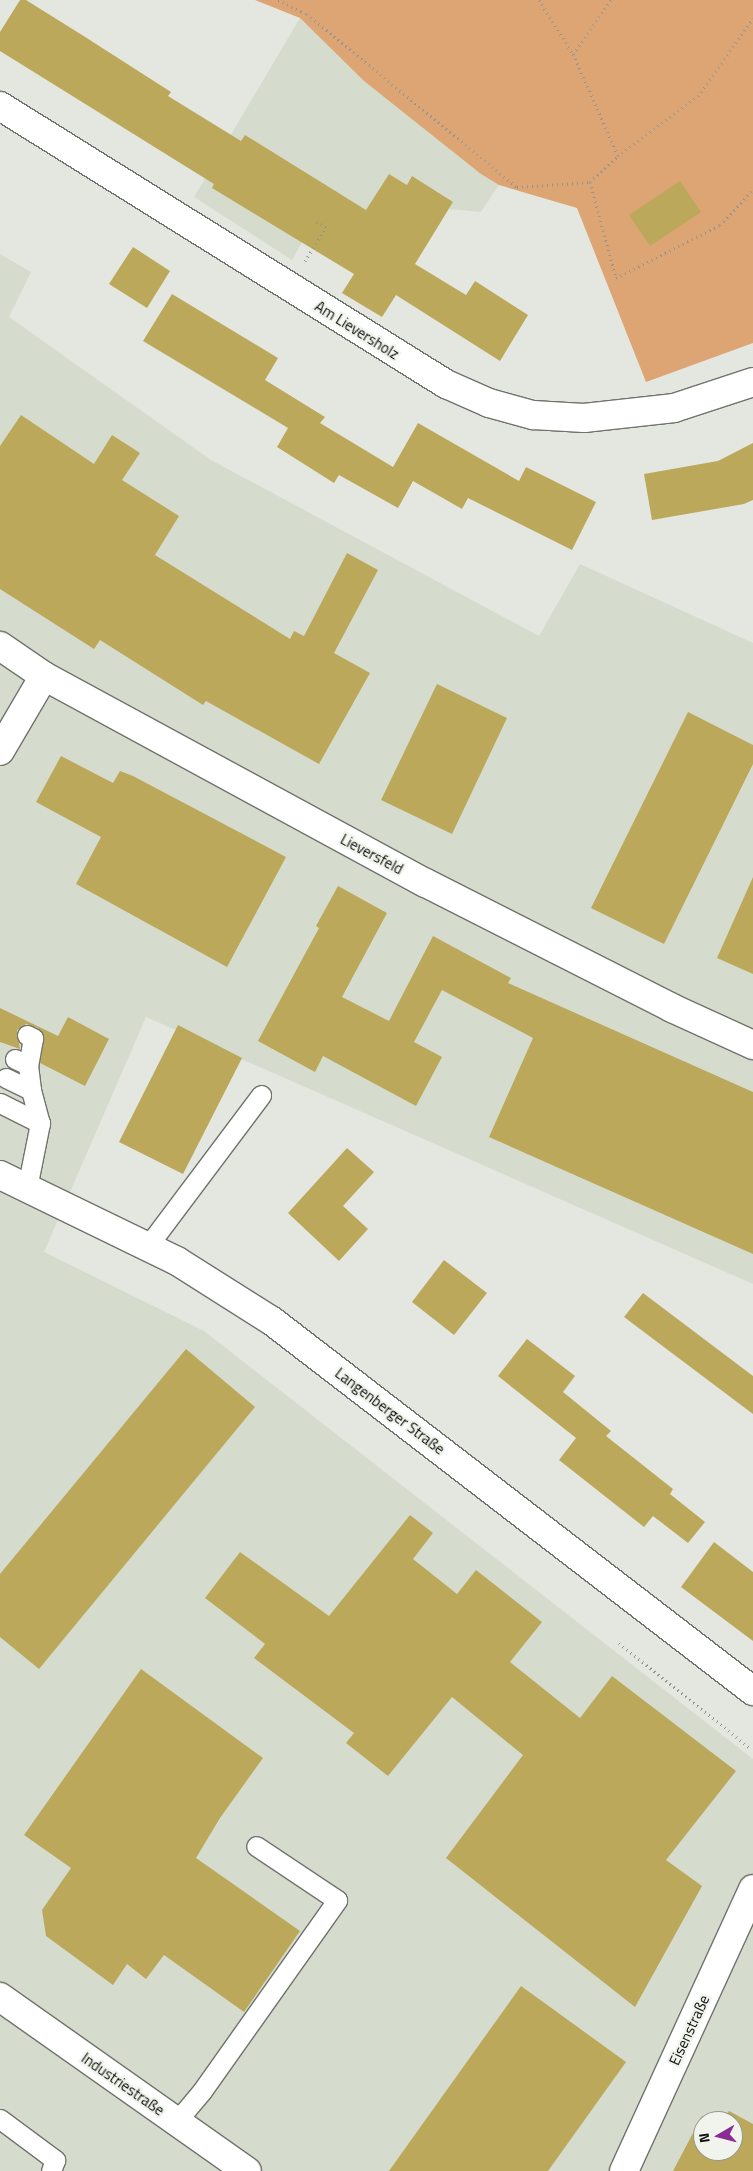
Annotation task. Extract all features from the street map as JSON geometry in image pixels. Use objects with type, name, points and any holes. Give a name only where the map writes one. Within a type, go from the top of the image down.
[{"type":"street","name":"Am Lieversholz","points":[[0,106],[289,288],[446,384],[489,403],[533,415],[584,418],[674,408],[753,382]]},
{"type":"street","name":"Lieversfeld","points":[[0,646],[44,676],[426,883],[672,1008],[753,1045]]},
{"type":"street","points":[[0,751],[44,676]]},
{"type":"street","name":"Langenberger Straße","points":[[0,1174],[177,1261],[272,1321],[753,1691]]},
{"type":"street","name":"Eisenstraße","points":[[624,2171],[753,1889]]},
{"type":"street","name":"Industriestraße","points":[[0,1997],[247,2171]]},
{"type":"lane","points":[[27,1035],[32,1038],[22,1062],[40,1123],[27,1188]]},
{"type":"lane","points":[[6,1078],[31,1090]]},
{"type":"lane","points":[[147,1247],[262,1095]]},
{"type":"lane","points":[[0,1103],[40,1123]]},
{"type":"lane","points":[[176,2122],[337,1900],[256,1846]]},
{"type":"lane","points":[[0,2119],[55,2160],[51,2171]]},
{"type":"path","points":[[278,0],[307,14],[517,187],[590,182],[618,156],[698,96],[753,19]]},
{"type":"path","points":[[539,0],[573,54],[618,156]]},
{"type":"path","points":[[573,54],[611,0]]},
{"type":"path","points":[[590,182],[616,278],[720,225],[753,190]]},
{"type":"path","points":[[289,288],[326,228],[315,221]]},
{"type":"path","points":[[619,1643],[750,1748]]},
{"type":"shaded area","points":[[255,0],[753,0],[753,343],[646,382],[577,208],[499,185],[481,174],[364,81],[300,18]]},
{"type":"shaded area","points":[[300,18],[364,81],[499,185],[481,212],[449,209],[453,202],[407,185],[389,174],[366,211],[305,237],[292,260],[194,197]]},
{"type":"shaded area","points":[[0,254],[31,272],[9,317],[211,460],[539,636],[580,564],[753,643],[753,1284],[146,1017],[44,1252],[204,1331],[753,1759],[753,2171],[0,2171]]},
{"type":"building","points":[[20,0],[26,0],[82,35],[171,92],[168,96],[241,141],[245,135],[366,210],[389,174],[407,185],[412,176],[453,202],[415,264],[466,295],[475,281],[528,315],[500,361],[396,295],[382,317],[342,293],[354,274],[212,188],[214,184],[0,51],[0,32]]},
{"type":"building","points":[[680,181],[701,212],[650,246],[629,215]]},
{"type":"building","points":[[133,247],[170,271],[147,308],[109,284]]},
{"type":"building","points":[[172,294],[278,358],[265,380],[325,417],[320,423],[393,467],[418,423],[519,481],[526,467],[596,502],[572,550],[468,498],[462,509],[413,481],[398,508],[339,475],[334,483],[277,447],[288,428],[143,341]]},
{"type":"building","points":[[21,415],[94,464],[112,435],[140,453],[122,480],[179,516],[155,555],[290,639],[294,631],[304,636],[347,553],[378,570],[334,653],[370,673],[319,764],[206,701],[203,705],[100,640],[94,649],[0,589],[0,446]]},
{"type":"building","points":[[753,443],[753,500],[744,504],[652,520],[644,474],[718,461]]},
{"type":"building","points":[[437,684],[507,718],[452,834],[381,800]]},
{"type":"building","points":[[688,712],[753,745],[753,764],[664,944],[591,908]]},
{"type":"building","points":[[61,756],[113,783],[120,771],[133,776],[286,857],[227,967],[76,884],[101,837],[36,802]]},
{"type":"building","points":[[753,877],[753,974],[717,958]]},
{"type":"building","points":[[338,886],[387,913],[342,997],[389,1021],[433,936],[511,978],[508,983],[753,1092],[753,1254],[489,1137],[533,1038],[442,990],[414,1042],[442,1057],[416,1106],[323,1056],[315,1072],[258,1041],[319,928],[316,926]]},
{"type":"building","points":[[0,1008],[58,1036],[68,1017],[109,1039],[85,1086],[40,1063],[44,1039],[38,1028],[26,1024],[17,1030],[20,1049],[0,1042]]},
{"type":"building","points":[[178,1025],[242,1058],[183,1174],[119,1142]]},
{"type":"building","points":[[347,1148],[374,1172],[343,1206],[368,1229],[339,1261],[288,1213]]},
{"type":"building","points":[[444,1260],[487,1293],[454,1335],[412,1302]]},
{"type":"building","points":[[643,1293],[753,1376],[753,1414],[624,1317]]},
{"type":"building","points":[[527,1339],[575,1376],[563,1392],[611,1431],[606,1436],[673,1489],[670,1494],[705,1522],[688,1543],[653,1516],[644,1527],[559,1460],[576,1438],[498,1376]]},
{"type":"building","points":[[186,1349],[255,1407],[39,1669],[0,1637],[0,1574]]},
{"type":"building","points":[[410,1515],[433,1533],[413,1559],[457,1594],[476,1570],[542,1622],[510,1662],[580,1718],[612,1676],[736,1771],[666,1860],[702,1886],[635,2007],[446,1858],[523,1755],[452,1697],[388,1776],[346,1743],[354,1733],[254,1658],[265,1644],[205,1598],[240,1552],[329,1616]]},
{"type":"building","points":[[714,1542],[753,1572],[753,1641],[681,1587]]},
{"type":"building","points":[[141,1669],[263,1758],[220,1818],[196,1858],[300,1931],[244,2012],[164,1955],[146,1979],[127,1964],[113,1985],[46,1936],[42,1910],[71,1868],[24,1835]]},
{"type":"building","points":[[521,1986],[626,2062],[548,2171],[389,2171]]},
{"type":"building","points":[[743,2119],[753,2124],[753,2171],[673,2171],[693,2133],[693,2161],[743,2161]]}]
